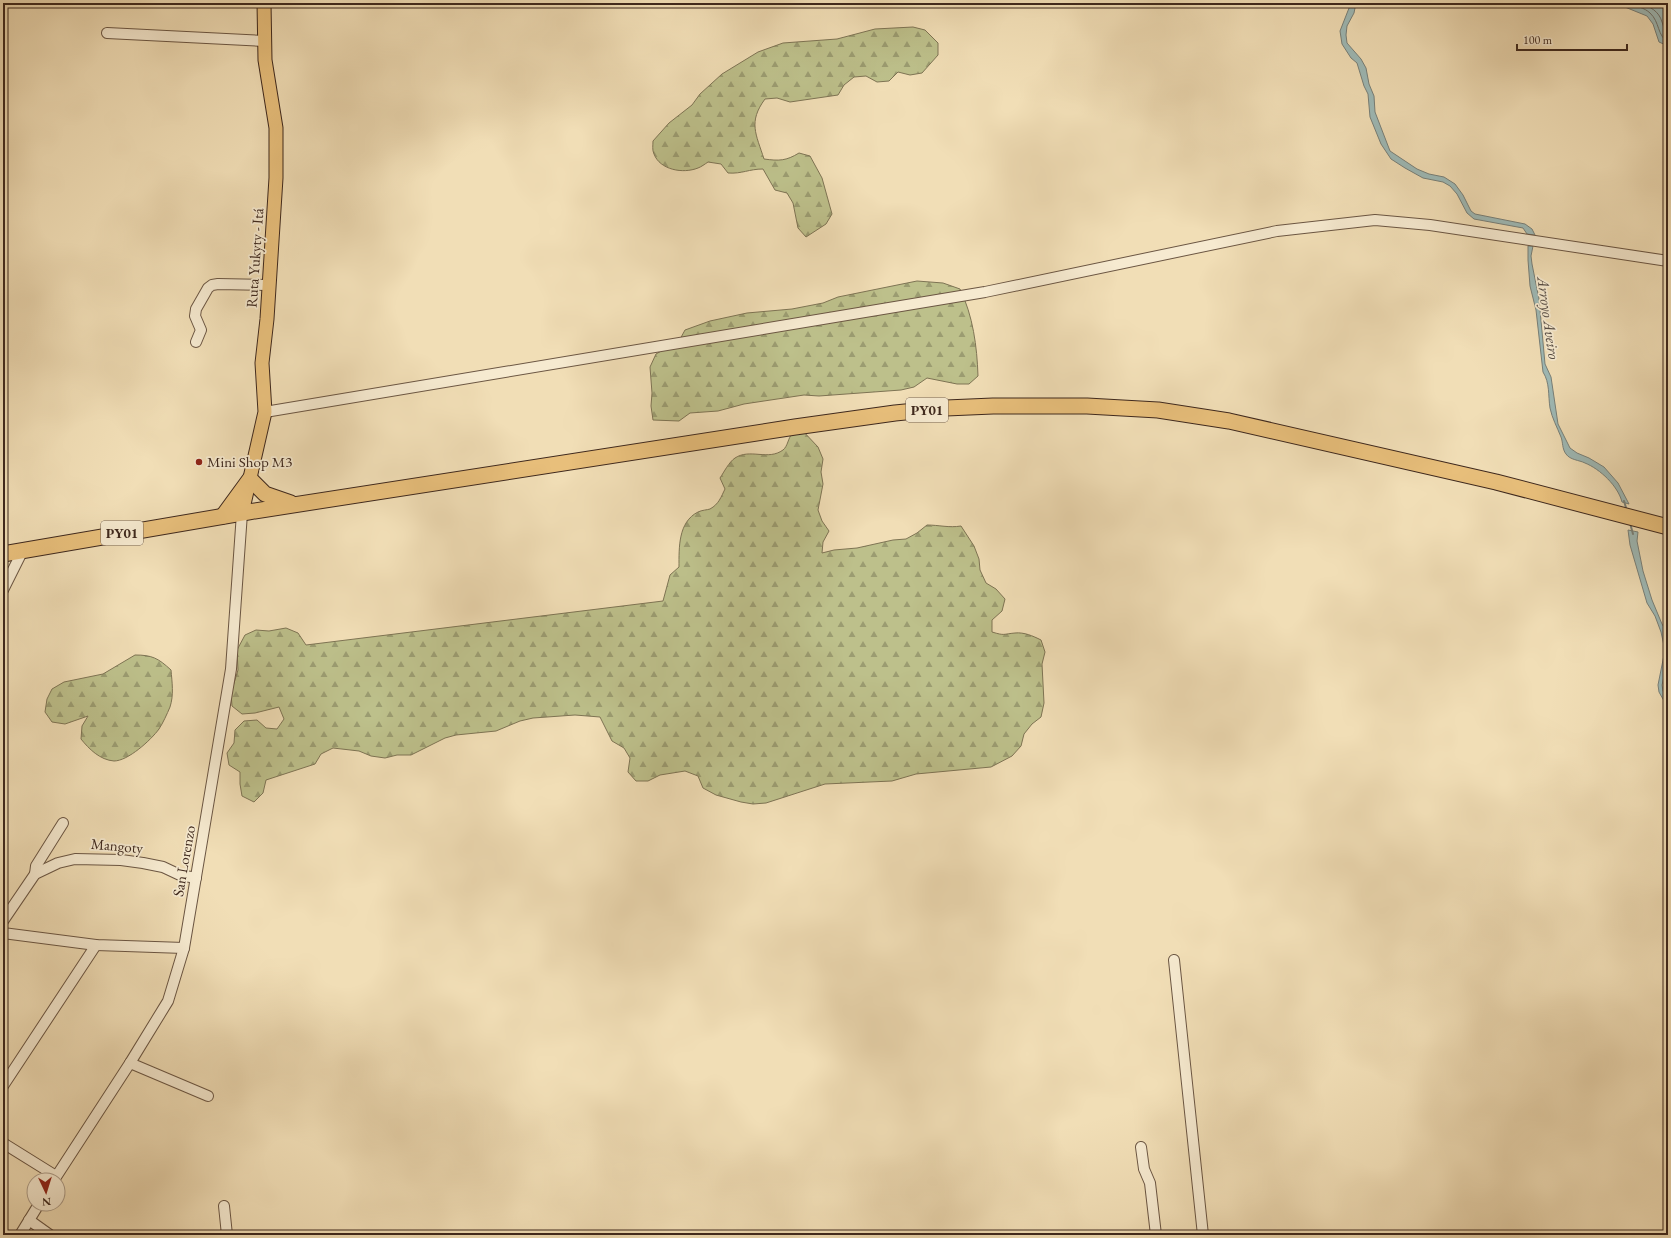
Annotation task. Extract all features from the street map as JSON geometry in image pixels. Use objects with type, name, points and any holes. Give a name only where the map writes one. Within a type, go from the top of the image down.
[{"type":"highway","name":"PY01","points":[[3,554],[223,516],[788,428],[895,413],[946,408],[993,406],[1087,406],[1158,410],[1229,421],[1496,482],[1668,528]]},
{"type":"highway","points":[[223,516],[250,479],[265,494],[295,505]]},
{"type":"main road","name":"Ruta Yukyty - Itá","points":[[242,513],[265,412],[262,363],[276,178],[276,128],[264,60],[264,3]]},
{"type":"street","points":[[107,33],[264,41]]},
{"type":"street","points":[[265,412],[985,292],[1277,231],[1375,220],[1430,225],[1668,261]]},
{"type":"street","points":[[196,342],[202,330],[195,316],[196,309],[208,288],[212,285],[218,284],[269,285]]},
{"type":"street","name":"San Lorenzo","points":[[59,1172],[130,1063],[168,1001],[184,948],[231,669],[242,513]]},
{"type":"street","points":[[3,590],[23,550]]},
{"type":"street","points":[[3,922],[35,874],[36,866],[63,823]]},
{"type":"street","name":"Mangoty","points":[[35,874],[58,863],[75,859],[94,859],[143,863],[163,867],[180,875],[196,878]]},
{"type":"street","points":[[3,933],[96,945],[184,948]]},
{"type":"street","points":[[3,1086],[96,945]]},
{"type":"street","points":[[1174,960],[1202,1235]]},
{"type":"street","points":[[130,1063],[208,1096]]},
{"type":"street","points":[[3,1143],[46,1172]]},
{"type":"street","points":[[1141,1147],[1144,1169],[1150,1183],[1156,1235]]},
{"type":"street","points":[[224,1206],[227,1235]]},
{"type":"street","points":[[20,1235],[34,1212]]},
{"type":"street","points":[[29,1220],[50,1235]]},
{"type":"green space","points":[[913,27],[925,30],[938,43],[938,55],[922,73],[910,75],[898,72],[889,81],[877,82],[866,76],[854,77],[844,85],[838,95],[790,102],[777,98],[765,99],[760,107],[755,122],[755,128],[764,159],[782,160],[799,153],[810,156],[822,178],[832,214],[826,224],[806,237],[798,228],[793,203],[787,193],[775,190],[763,169],[728,173],[721,164],[708,162],[699,168],[686,171],[673,169],[661,164],[654,154],[653,141],[669,123],[692,105],[700,94],[722,74],[758,52],[783,43],[837,39],[875,29]]},
{"type":"green space","points":[[917,281],[943,283],[960,289],[974,331],[977,354],[978,376],[969,384],[957,384],[927,378],[914,387],[901,390],[819,396],[804,395],[744,404],[718,411],[690,413],[679,421],[653,420],[651,406],[652,393],[650,367],[656,354],[679,341],[685,330],[710,321],[747,313],[792,309],[823,303],[838,297]]},
{"type":"green space","points":[[801,429],[818,447],[823,459],[821,472],[823,484],[818,510],[822,521],[829,531],[823,542],[822,553],[906,539],[927,525],[952,527],[961,526],[974,546],[979,559],[980,570],[986,583],[996,589],[1005,599],[1002,611],[992,620],[992,632],[1002,634],[1022,633],[1041,640],[1045,652],[1042,664],[1044,703],[1041,717],[1032,724],[1024,734],[1021,746],[1012,756],[991,767],[916,774],[892,781],[825,784],[766,803],[753,804],[716,795],[703,788],[698,776],[685,771],[660,775],[648,781],[636,781],[628,772],[630,758],[624,748],[612,741],[600,717],[575,715],[533,718],[520,721],[496,731],[456,735],[445,738],[411,755],[397,755],[385,758],[371,756],[359,751],[333,748],[321,754],[315,764],[266,780],[263,793],[254,802],[242,796],[240,772],[229,765],[227,753],[234,743],[235,730],[244,721],[257,720],[266,728],[277,729],[284,719],[279,707],[255,713],[242,714],[232,706],[231,693],[238,670],[237,650],[245,635],[256,630],[269,631],[286,628],[298,633],[306,645],[663,601],[670,575],[679,567],[679,552],[683,529],[691,516],[700,511],[710,509],[718,503],[725,489],[720,478],[731,462],[741,455],[765,455],[777,453],[785,448],[792,434]]},
{"type":"green space","points":[[135,655],[154,658],[171,670],[172,698],[170,707],[159,729],[145,744],[126,758],[114,761],[104,759],[88,747],[81,739],[82,726],[88,716],[65,724],[52,722],[45,712],[47,699],[52,689],[64,682],[103,674]]},
{"type":"water","points":[[1351,3],[1356,3],[1354,13],[1347,26],[1347,43],[1361,59],[1366,68],[1369,84],[1374,96],[1375,112],[1390,151],[1417,169],[1429,174],[1444,177],[1455,184],[1463,195],[1471,211],[1475,214],[1525,224],[1532,229],[1535,235],[1527,234],[1523,228],[1474,219],[1467,213],[1457,194],[1450,186],[1443,182],[1423,178],[1391,159],[1381,144],[1370,117],[1368,94],[1357,63],[1351,58],[1342,44],[1340,31]]},
{"type":"water","points":[[1615,3],[1668,3],[1668,46],[1659,42],[1653,24],[1647,16]]},
{"type":"water","points":[[1528,246],[1533,246],[1531,256],[1539,299],[1545,364],[1551,377],[1558,424],[1570,448],[1604,467],[1618,483],[1629,504],[1622,502],[1617,490],[1597,469],[1583,462],[1570,458],[1564,450],[1561,437],[1551,412],[1548,385],[1543,372],[1536,310],[1530,286]]},
{"type":"water","points":[[1628,530],[1638,532],[1637,541],[1643,571],[1652,600],[1668,634],[1668,660],[1662,685],[1663,691],[1668,698],[1668,708],[1659,692],[1658,685],[1665,650],[1661,632],[1655,616],[1647,603],[1630,545]]},
{"type":"waterway","name":"Arroyo Aveiro","points":[[1624,501],[1627,511]]},
{"type":"waterway","name":"Arroyo Aveiro","points":[[1630,523],[1633,534]]},
{"type":"place","name":"Mini Shop M3","points":[[199,462]]}]
